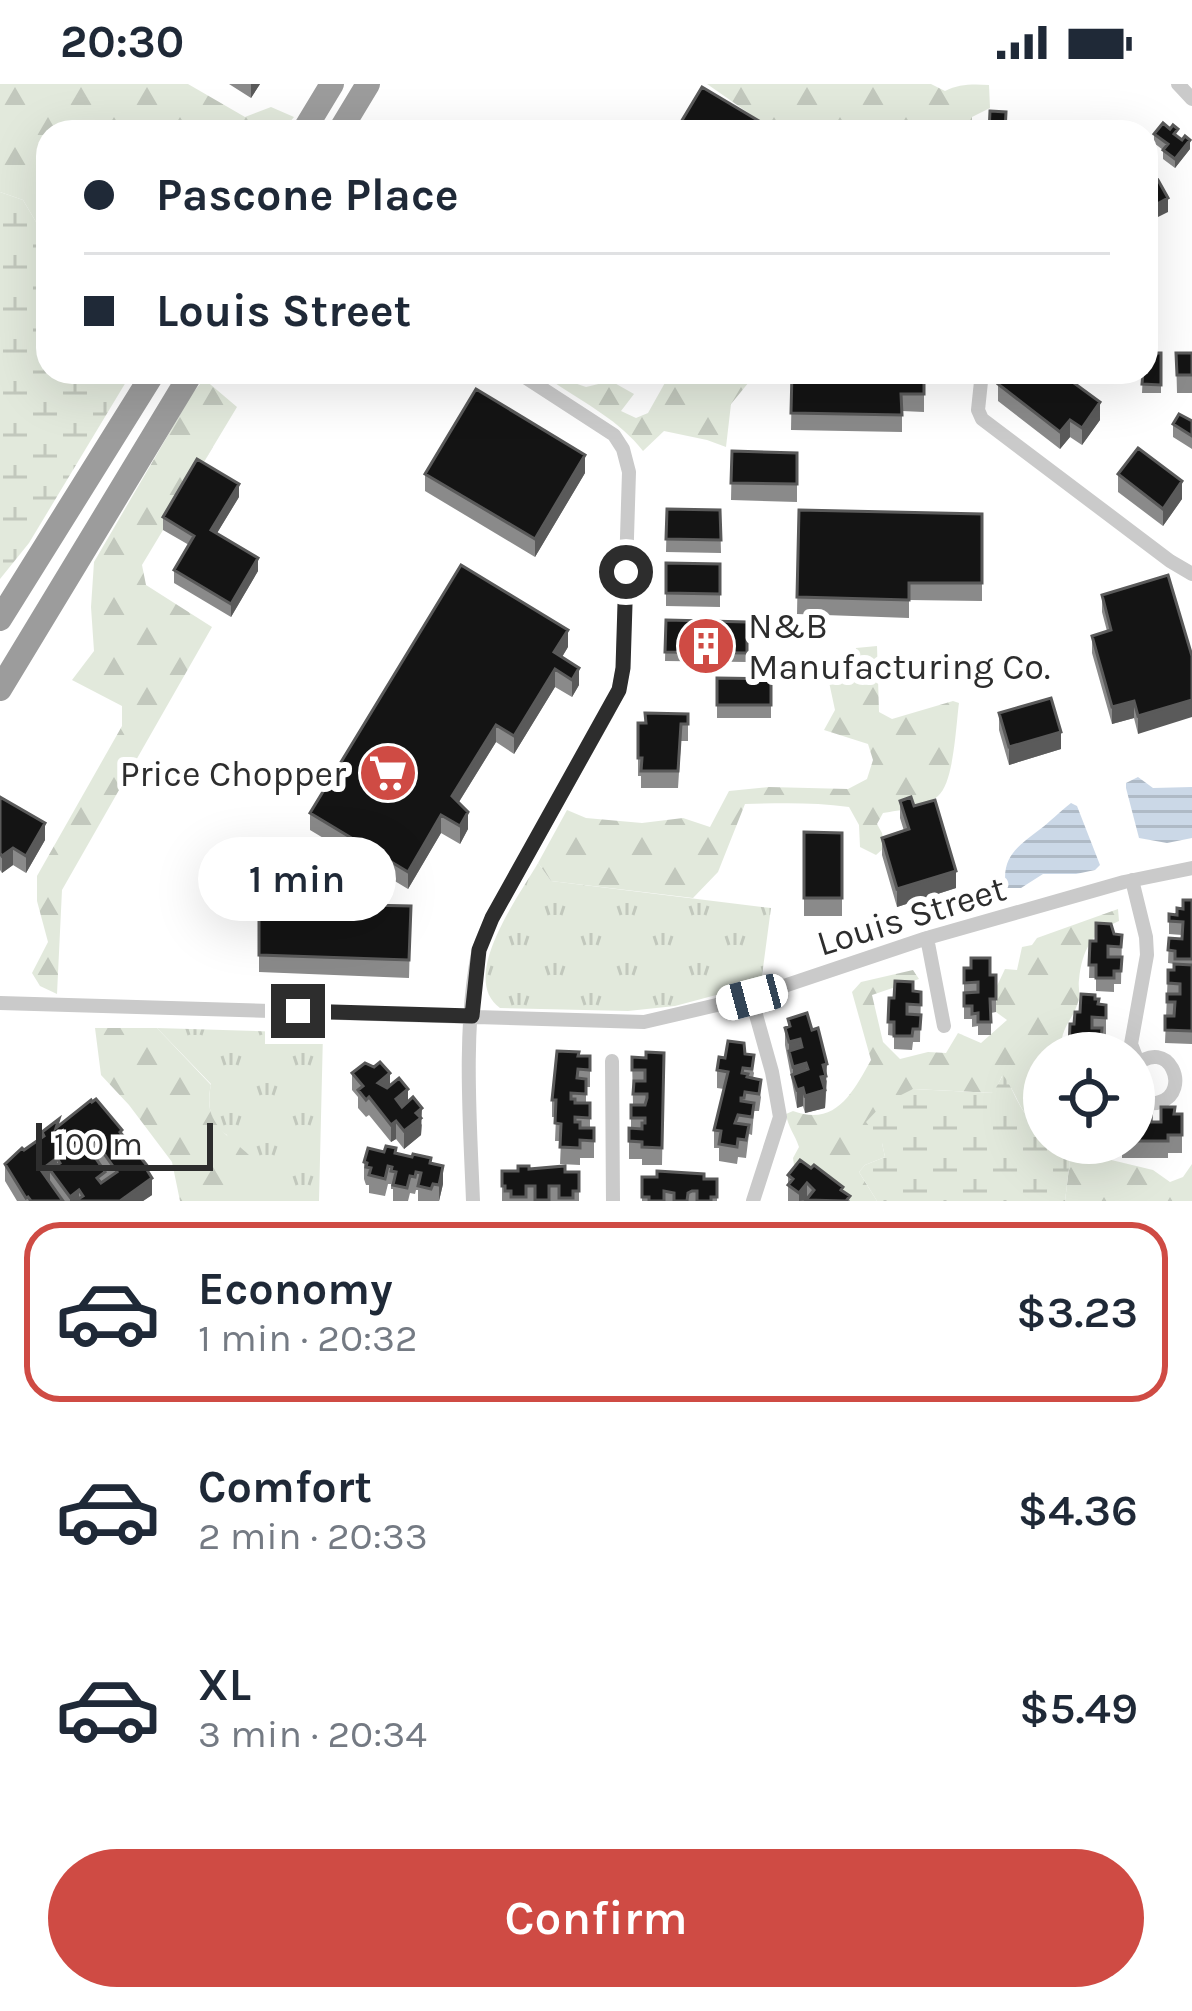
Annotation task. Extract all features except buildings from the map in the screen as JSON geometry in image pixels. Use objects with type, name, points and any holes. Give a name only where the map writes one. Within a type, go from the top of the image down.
[{"type":"highway","points":[[310,120],[332,84]]},
{"type":"highway","points":[[346,120],[368,84]]},
{"type":"highway","points":[[0,619],[147,384]]},
{"type":"highway","points":[[0,688],[185,384]]},
{"type":"street","points":[[1178,84],[1192,99]]},
{"type":"street","points":[[473,1201],[472,1016],[479,950],[490,920],[608,713],[623,668],[629,472],[623,449],[614,435],[535,384]]},
{"type":"street","points":[[981,384],[978,410],[982,419],[1192,574]]},
{"type":"street","name":"Louis Street","points":[[0,1003],[644,1022],[752,997],[928,938],[1132,880],[1192,868]]},
{"type":"street","points":[[1132,880],[1146,937],[1146,972],[1132,1032]]},
{"type":"street","points":[[928,938],[944,1026]]},
{"type":"street","points":[[752,997],[780,1118],[753,1201]]},
{"type":"street","points":[[1155,1058],[1167,1060],[1177,1081],[1171,1096],[1155,1103]]},
{"type":"street","points":[[611,1061],[613,1201]]},
{"type":"green space","points":[[0,84],[188,84],[245,117],[271,107],[294,117],[36,120],[36,222],[23,200],[0,192]]},
{"type":"green space","points":[[707,84],[931,84],[945,91],[989,85],[990,108],[972,120],[759,120]]},
{"type":"green space","points":[[0,192],[23,200],[36,222],[36,384],[125,384],[29,543],[0,579]]},
{"type":"green space","points":[[200,384],[210,384],[237,407],[142,565],[146,585],[212,627],[62,890],[57,994],[40,986],[32,973],[48,942],[37,901],[37,876],[122,726],[122,706],[72,680],[94,651],[94,562]]},
{"type":"green space","points":[[556,384],[616,384],[634,394],[621,411],[636,418],[648,413],[664,384],[747,384],[731,404],[726,447],[664,431],[643,451],[613,422]]},
{"type":"green space","points":[[877,646],[879,712],[892,719],[959,703],[951,767],[943,789],[926,803],[883,813],[877,824],[885,847],[876,855],[860,847],[859,825],[849,807],[745,804],[718,872],[693,898],[551,881],[538,863],[567,810],[586,818],[642,823],[683,818],[710,827],[729,791],[848,789],[867,779],[873,760],[868,744],[824,730],[835,710],[829,682],[803,672],[854,661],[856,648]]},
{"type":"green space","points":[[538,863],[551,881],[771,908],[761,983],[675,1006],[628,1011],[500,1008],[489,995],[489,958],[507,915]]},
{"type":"green space","points":[[1118,909],[1119,921],[1095,937],[1086,951],[1079,999],[1065,1032],[1023,1032],[1023,1109],[1002,1076],[994,1093],[913,1089],[882,1143],[885,1157],[859,1172],[877,1201],[841,1201],[803,1167],[794,1165],[799,1147],[786,1114],[832,1110],[850,1094],[871,1060],[852,992],[861,982],[913,970],[919,979],[872,995],[883,1042],[900,1059],[946,1053],[958,1033],[981,1043],[1007,1020],[996,1012],[996,988],[1005,969],[1017,970],[1022,947]]},
{"type":"green space","points":[[95,1028],[157,1028],[211,1085],[213,1118],[250,1156],[249,1186],[240,1201],[180,1201],[172,1162],[101,1075]]},
{"type":"green space","points":[[157,1028],[323,1033],[319,1201],[240,1201],[227,1135],[211,1113],[211,1084]]},
{"type":"green space","points":[[1003,1075],[1023,1109],[1023,1164],[1069,1164],[1065,1201],[877,1201],[859,1172],[885,1157],[882,1143],[866,1122],[883,1104],[913,1089],[993,1093]]},
{"type":"green space","points":[[1069,1164],[1128,1164],[1153,1170],[1170,1182],[1183,1177],[1192,1164],[1192,1201],[1065,1201]]},
{"type":"water","points":[[1138,777],[1153,788],[1192,787],[1192,838],[1167,843],[1139,838],[1126,788],[1126,783]]},
{"type":"water","points":[[1071,803],[1077,806],[1100,865],[1076,874],[1043,874],[1021,888],[1006,888],[1012,854]]},
{"type":"place","name":"N&B Manufacturing Co.","points":[[706,646]]},
{"type":"place","name":"Price Chopper","points":[[388,773]]},
{"type":"route","points":[[298,1011],[472,1016],[479,950],[492,918],[619,690],[626,572]]}]
